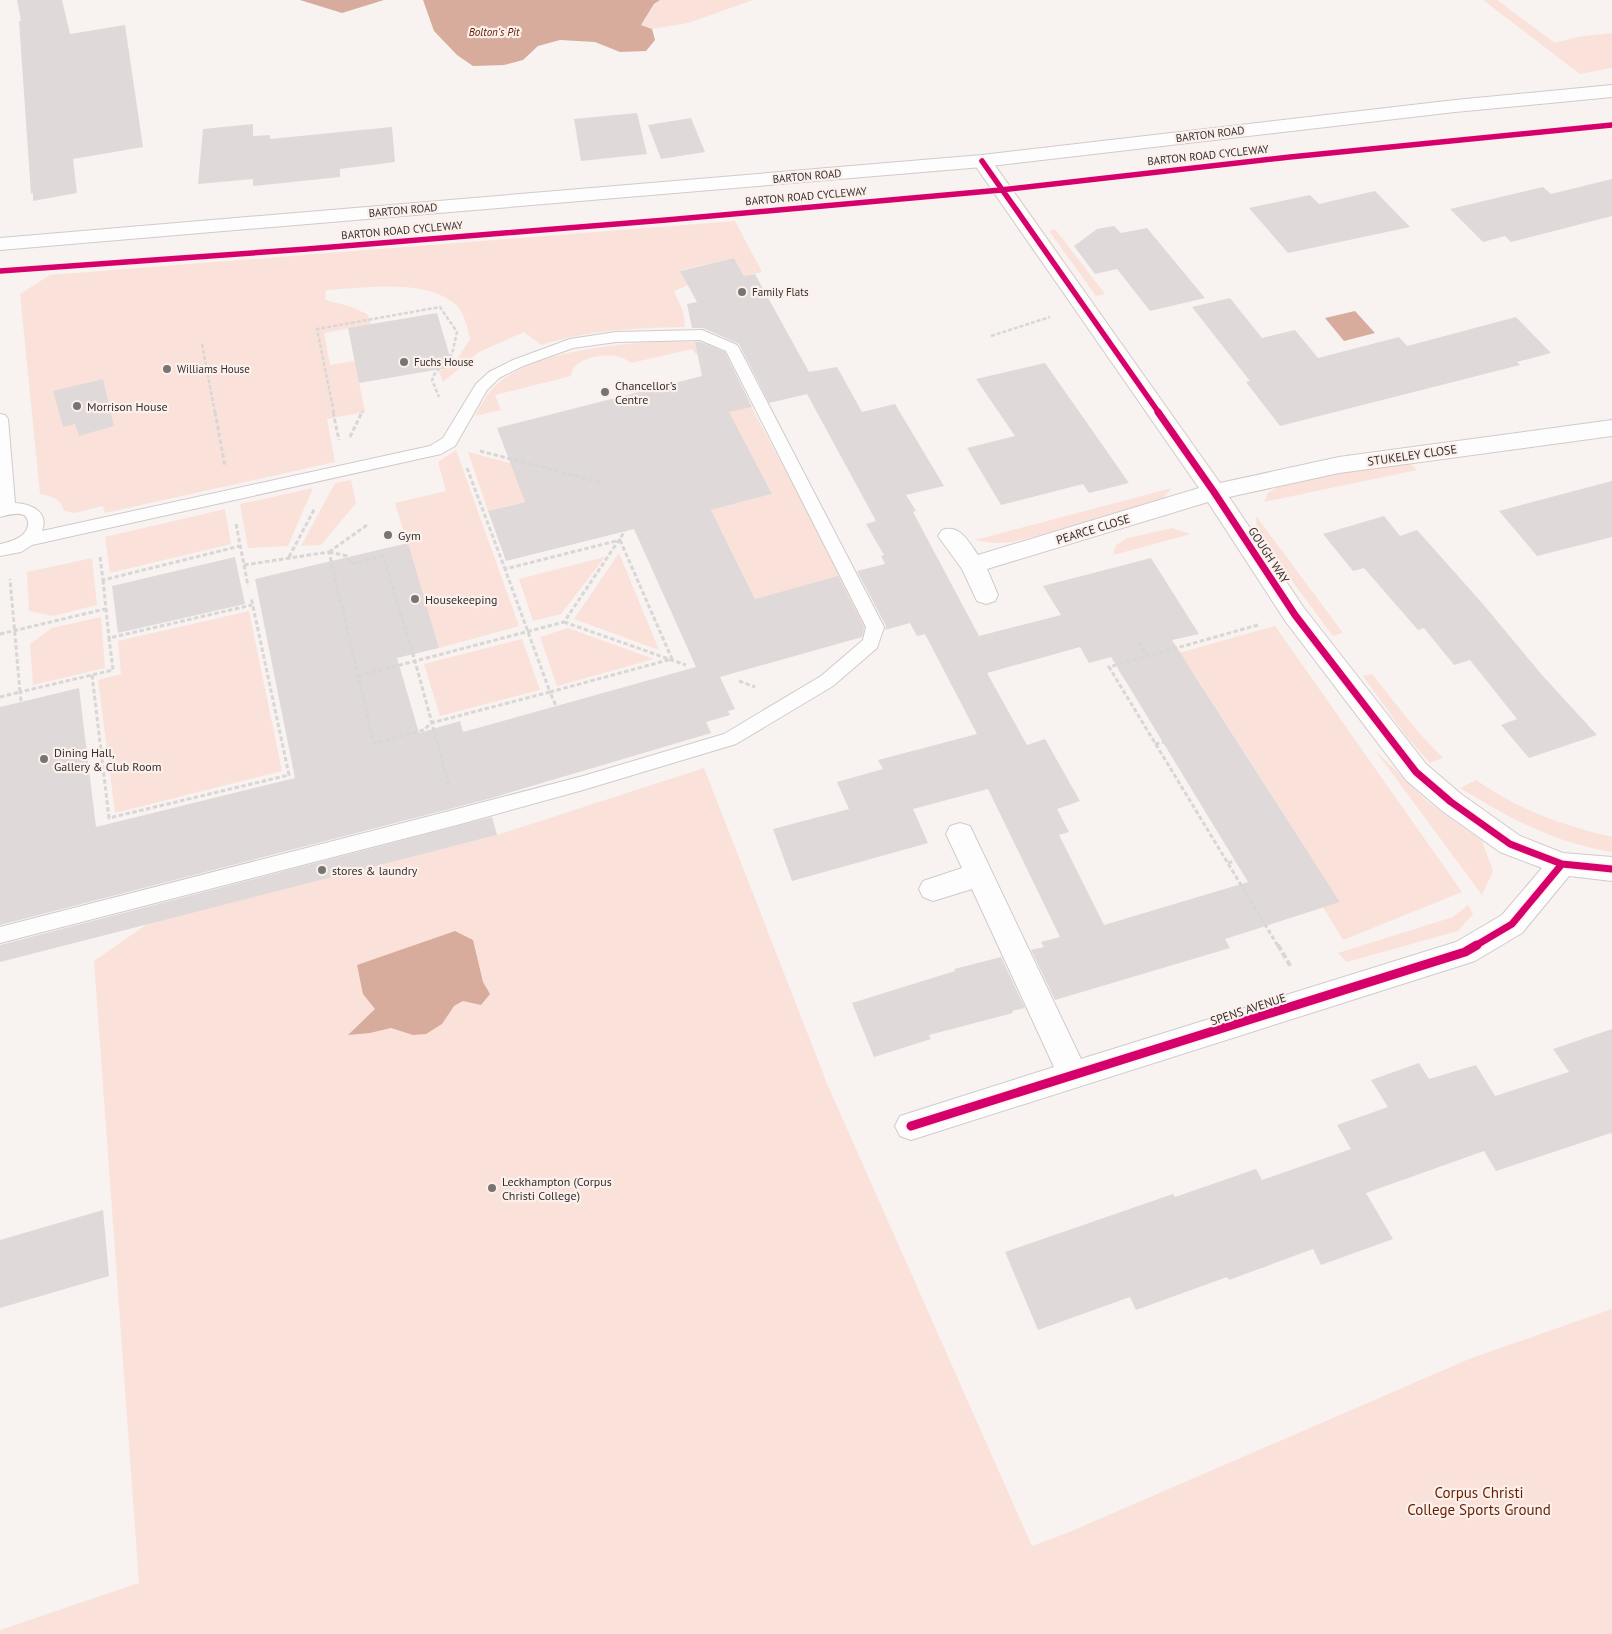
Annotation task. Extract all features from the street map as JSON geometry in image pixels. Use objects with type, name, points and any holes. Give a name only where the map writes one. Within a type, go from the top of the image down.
[{"type":"street","name":"BARTON ROAD","points":[[0,244],[982,161],[1454,106],[1612,90]]},
{"type":"street","name":"GOUGH WAY","points":[[982,161],[1214,492],[1295,615],[1416,772],[1451,802],[1510,844],[1562,864],[1612,869]]},
{"type":"street","name":"STUKELEY CLOSE","points":[[1214,492],[1340,465],[1612,428]]},
{"type":"street","name":"PEARCE CLOSE","points":[[973,566],[1214,492]]},
{"type":"street","points":[[950,536],[973,566],[986,595]]},
{"type":"street","points":[[960,834],[1074,1076]]},
{"type":"street","name":"SPENS AVENUE","points":[[911,1126],[1465,952],[1512,924],[1562,864]]},
{"type":"street","points":[[933,889],[979,875]]},
{"type":"lane","points":[[0,550],[8,550],[27,540],[435,450],[449,442],[481,387],[494,375],[518,363],[570,344],[616,337],[702,335],[732,348],[875,627],[871,643],[827,681],[730,739],[583,783],[457,817],[0,935]]},
{"type":"lane","points":[[0,419],[4,510],[23,509],[35,515],[38,525],[35,532],[27,540]]},
{"type":"path","points":[[340,444],[317,329],[440,307],[457,332],[454,351],[444,366],[434,373],[432,380],[455,431]]},
{"type":"path","points":[[991,336],[1040,319],[1084,308]]},
{"type":"path","points":[[400,315],[401,319]]},
{"type":"path","points":[[202,344],[248,586]]},
{"type":"path","points":[[476,450],[603,483]]},
{"type":"path","points":[[465,461],[556,706]]},
{"type":"path","points":[[329,552],[367,525]]},
{"type":"path","points":[[564,622],[625,531]]},
{"type":"path","points":[[505,569],[620,540]]},
{"type":"path","points":[[620,540],[672,659]]},
{"type":"path","points":[[103,580],[240,546]]},
{"type":"path","points":[[244,564],[329,552],[347,556],[352,564],[383,556],[415,661],[457,817]]},
{"type":"path","points":[[329,552],[374,743],[424,730],[432,723],[672,659]]},
{"type":"path","points":[[0,697],[112,670],[99,553]]},
{"type":"path","points":[[10,574],[21,701]]},
{"type":"path","points":[[92,675],[109,818],[289,775],[251,597]]},
{"type":"path","points":[[109,638],[252,605]]},
{"type":"path","points":[[0,634],[105,608]]},
{"type":"path","points":[[1295,615],[1146,655],[1109,667],[1312,1001]]},
{"type":"path","points":[[358,676],[564,622],[686,665]]},
{"type":"path","points":[[1138,642],[1146,655]]},
{"type":"path","points":[[1155,744],[1164,742]]},
{"type":"path","points":[[161,806],[162,811]]},
{"type":"path","points":[[1228,863],[1235,861]]},
{"type":"green space","points":[[660,0],[753,0],[688,23],[652,29],[641,25],[655,4]]},
{"type":"green space","points":[[1483,0],[1497,0],[1555,43],[1577,37],[1612,33],[1612,68],[1580,74]]},
{"type":"green space","points":[[735,221],[762,272],[744,276],[734,258],[681,270],[688,285],[674,291],[683,311],[685,327],[595,333],[541,345],[524,332],[479,352],[443,382],[439,372],[458,358],[470,339],[467,325],[455,304],[442,296],[427,291],[393,286],[326,290],[325,300],[349,306],[367,314],[371,324],[324,333],[330,365],[365,359],[358,377],[365,412],[327,419],[335,462],[105,513],[103,506],[75,513],[64,511],[61,504],[55,499],[40,494],[20,294],[50,275]]},
{"type":"green space","points":[[1055,229],[1105,294],[1096,296],[1049,231]]},
{"type":"green space","points":[[668,341],[710,343],[721,348],[696,355],[692,349],[631,363],[621,357],[598,356],[577,364],[571,376],[495,395],[501,410],[475,416],[492,389],[508,376],[528,365],[550,357],[600,347]]},
{"type":"green space","points":[[724,356],[868,625],[866,635],[852,639],[821,581],[755,599],[711,510],[772,494],[747,447],[686,463]]},
{"type":"green space","points":[[456,450],[519,626],[439,648],[395,503],[446,491],[438,462]]},
{"type":"green space","points":[[468,452],[594,485],[488,511]]},
{"type":"green space","points":[[1408,460],[1417,470],[1264,502],[1268,493],[1282,484]]},
{"type":"green space","points":[[351,480],[356,503],[321,545],[301,546],[335,483]]},
{"type":"green space","points":[[313,488],[288,546],[248,548],[240,504]]},
{"type":"green space","points":[[1172,488],[1162,499],[1146,508],[1013,542],[993,543],[975,540]]},
{"type":"green space","points":[[225,509],[231,544],[110,573],[105,537]]},
{"type":"green space","points":[[1256,516],[1343,633],[1333,636],[1257,534]]},
{"type":"green space","points":[[1172,528],[1191,534],[1113,555],[1116,545],[1128,538]]},
{"type":"green space","points":[[619,553],[659,650],[574,619]]},
{"type":"green space","points":[[605,557],[561,614],[533,621],[519,579]]},
{"type":"green space","points":[[92,558],[97,605],[53,616],[29,611],[27,572]]},
{"type":"green space","points":[[249,611],[282,771],[115,813],[98,680],[121,674],[118,641]]},
{"type":"green space","points":[[101,617],[105,668],[33,685],[30,644],[52,628]]},
{"type":"green space","points":[[1275,626],[1462,892],[1343,940],[1323,907],[1340,902],[1191,669],[1129,686],[1118,670]]},
{"type":"green space","points":[[568,628],[654,659],[557,686],[540,637]]},
{"type":"green space","points":[[522,639],[540,690],[440,716],[424,664]]},
{"type":"green space","points":[[1372,674],[1419,733],[1443,758],[1430,763],[1407,737],[1363,676]]},
{"type":"green space","points":[[1375,750],[1428,802],[1482,841],[1493,871],[1482,895]]},
{"type":"green space","name":"Leckhampton (Corpus Christi College)","points":[[704,768],[828,1086],[1032,1546],[1067,1533],[1469,1359],[1612,1309],[1612,1634],[0,1634],[0,1630],[139,1583],[94,961],[150,922],[497,835]]},
{"type":"green space","points":[[1476,780],[1524,808],[1558,822],[1612,837],[1612,852],[1571,842],[1533,828],[1460,788]]},
{"type":"green space","points":[[1468,905],[1473,914],[1458,931],[1347,962],[1338,953],[1453,917]]},
{"type":"water","points":[[300,0],[384,0],[342,13]]},
{"type":"water","name":"Bolton’s Pit","points":[[423,0],[660,0],[654,4],[641,25],[652,29],[655,40],[646,51],[620,52],[595,42],[560,40],[538,46],[523,60],[504,65],[473,66],[457,55],[434,31]]},
{"type":"water","points":[[1355,311],[1375,333],[1344,341],[1325,318]]},
{"type":"water","points":[[455,931],[473,940],[483,982],[490,994],[481,1005],[463,1001],[454,1006],[442,1024],[426,1034],[413,1035],[391,1028],[370,1033],[348,1035],[375,1009],[363,994],[357,965]]},
{"type":"building","points":[[17,0],[62,0],[70,34],[125,25],[143,147],[73,159],[77,193],[33,201],[19,21],[21,21]]},
{"type":"building","points":[[637,113],[647,154],[581,161],[574,119]]},
{"type":"building","points":[[691,118],[705,152],[661,159],[648,125]]},
{"type":"building","points":[[253,124],[253,136],[270,135],[270,139],[392,127],[395,162],[340,169],[340,177],[253,186],[253,179],[198,184],[203,129]]},
{"type":"building","points":[[1612,179],[1612,216],[1511,242],[1505,236],[1483,242],[1450,209],[1543,187],[1551,194]]},
{"type":"building","points":[[1375,191],[1410,227],[1288,253],[1249,208],[1310,195],[1319,204]]},
{"type":"building","points":[[1114,226],[1121,233],[1147,228],[1205,298],[1150,311],[1117,269],[1095,274],[1074,246],[1097,229]]},
{"type":"building","points":[[734,258],[744,276],[755,274],[809,372],[837,367],[862,412],[895,404],[944,486],[906,495],[916,511],[913,512],[979,636],[1061,615],[1043,586],[1151,558],[1199,634],[1172,640],[1340,902],[1225,939],[1230,948],[1055,1000],[1031,950],[1044,947],[1041,942],[1060,937],[988,789],[913,809],[928,843],[792,881],[773,829],[849,809],[837,782],[883,769],[878,760],[977,734],[925,634],[917,636],[910,623],[885,630],[886,626],[857,571],[885,564],[881,556],[884,555],[866,524],[876,521],[807,394],[769,403],[739,344],[703,328],[692,328],[687,304],[697,302],[680,271]],"holes":[[[1080,647],[1089,663],[1111,657],[1248,882],[1104,925],[1059,835],[1069,832],[1057,809],[1080,801],[1045,739],[1027,745],[987,673]]]},
{"type":"building","points":[[1230,298],[1262,338],[1295,330],[1318,358],[1399,337],[1407,346],[1516,317],[1551,353],[1517,362],[1520,365],[1280,426],[1246,382],[1250,381],[1192,307]]},
{"type":"building","name":"Fuchs House","points":[[437,313],[453,367],[359,383],[348,328]]},
{"type":"building","points":[[695,342],[700,342],[725,352],[752,407],[729,412],[772,494],[711,510],[755,599],[838,576],[864,627],[862,637],[720,677],[735,709],[728,711],[730,715],[706,722],[711,733],[488,799],[0,925],[0,707],[79,688],[96,827],[295,778],[255,579],[408,543],[439,648],[397,658],[419,733],[460,721],[463,732],[696,667],[634,529],[506,561],[488,511],[525,502],[497,428],[702,376]]},
{"type":"building","points":[[1045,363],[1129,483],[1089,493],[1083,484],[1001,505],[967,448],[1015,436],[976,379]]},
{"type":"building","name":"Morrison House","points":[[103,379],[114,426],[79,436],[75,424],[63,427],[53,391]]},
{"type":"building","points":[[1612,481],[1612,537],[1537,556],[1499,511]]},
{"type":"building","points":[[1384,516],[1400,536],[1417,530],[1482,603],[1542,675],[1597,735],[1529,758],[1501,725],[1517,719],[1470,660],[1454,665],[1424,628],[1418,630],[1364,568],[1353,571],[1323,534]]},
{"type":"building","points":[[235,557],[245,604],[118,633],[112,586]]},
{"type":"building","name":"stores & laundry","points":[[492,817],[497,835],[0,962],[0,945]]},
{"type":"building","points":[[1001,957],[1025,1008],[1012,1011],[1013,1013],[929,1035],[931,1039],[874,1057],[852,1003],[955,971],[954,969]]},
{"type":"building","points":[[1612,1029],[1612,1135],[1611,1133],[1496,1171],[1484,1151],[1366,1193],[1393,1239],[1321,1265],[1313,1249],[1229,1280],[1227,1277],[1136,1310],[1130,1297],[1038,1330],[1005,1252],[1173,1194],[1175,1197],[1256,1169],[1262,1180],[1351,1149],[1337,1125],[1388,1107],[1371,1080],[1419,1063],[1429,1079],[1476,1065],[1495,1096],[1569,1072],[1553,1049]]},
{"type":"building","points":[[103,1210],[109,1276],[0,1308],[0,1240]]},
{"type":"cycle path","name":"BARTON ROAD CYCLEWAY","points":[[0,271],[307,249],[666,220],[1001,190],[1290,157],[1612,125]]},
{"type":"cycle path","points":[[982,161],[1214,492],[1295,615],[1416,772],[1451,802],[1510,844],[1562,864],[1612,869]]},
{"type":"cycle path","points":[[911,1126],[1465,952],[1512,924],[1562,864]]},
{"type":"place","name":"Family Flats","points":[[742,292]]},
{"type":"place","name":"Fuchs House","points":[[404,362]]},
{"type":"place","name":"Williams House","points":[[167,369]]},
{"type":"place","name":"Chancellor's Centre","points":[[605,392]]},
{"type":"place","name":"Morrison House","points":[[77,406]]},
{"type":"place","name":"Gym","points":[[388,535]]},
{"type":"place","name":"Housekeeping","points":[[415,599]]},
{"type":"place","name":"Dining Hall, Gallery & Club Room","points":[[44,759]]},
{"type":"place","name":"stores & laundry","points":[[322,870]]},
{"type":"place","name":"Leckhampton (Corpus Christi College)","points":[[492,1188]]},
{"type":"park label","name":"Corpus Christi College Sports Ground","points":[[1479,1500]]}]
